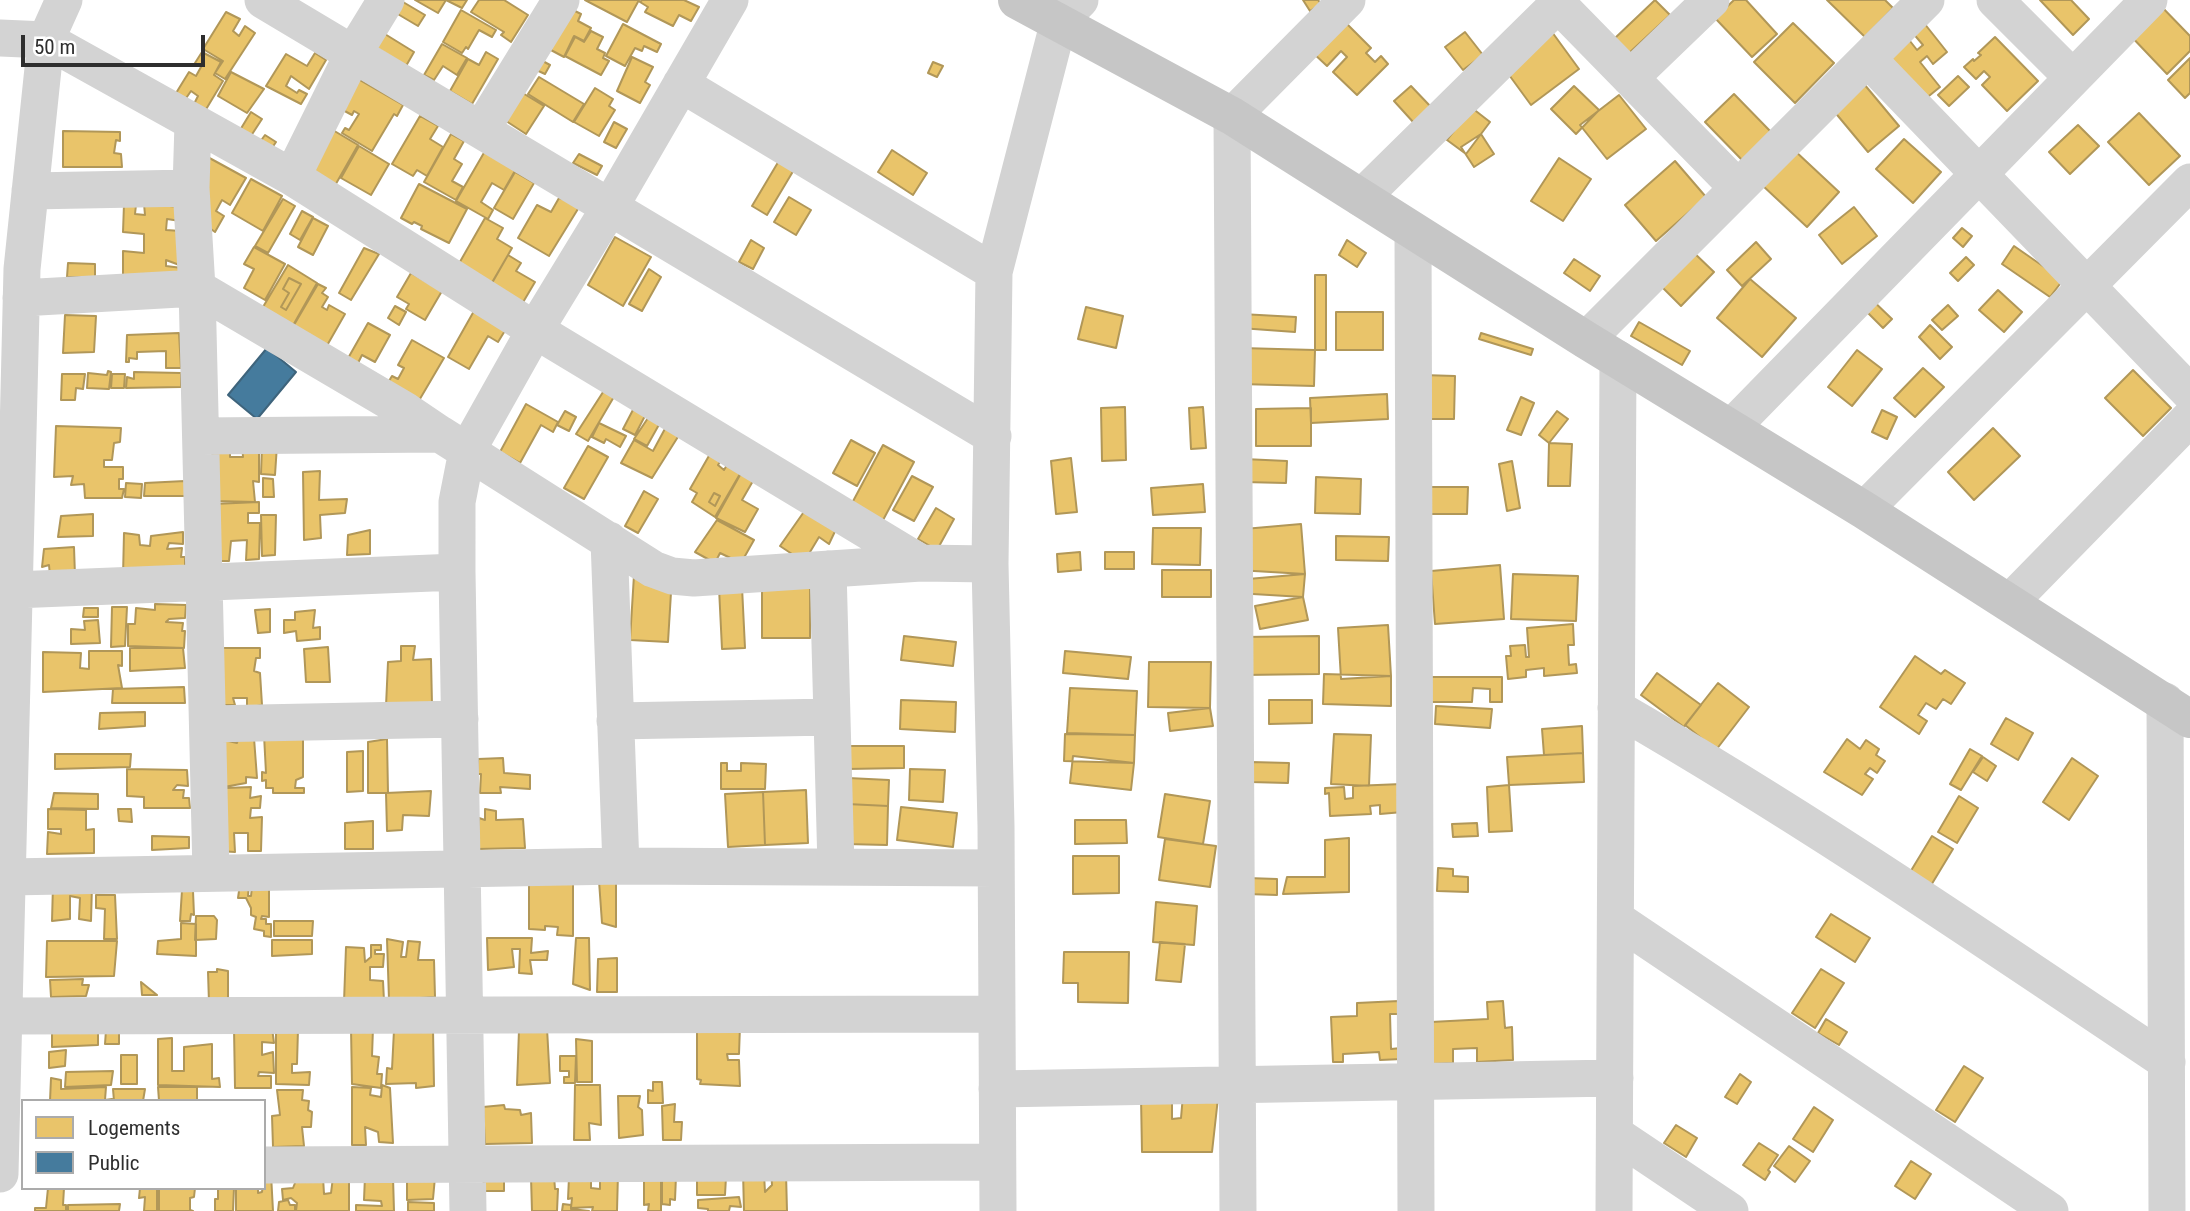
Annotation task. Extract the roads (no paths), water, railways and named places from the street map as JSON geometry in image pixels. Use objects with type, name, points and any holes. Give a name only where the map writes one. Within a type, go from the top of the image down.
[{"type":"main road","points":[[1017,0],[1069,11],[1413,232],[1864,510],[2178,710]]},
{"type":"street","points":[[8,1168],[3,953],[8,877],[6,737],[15,590],[8,526],[14,279],[30,191],[46,40],[64,0]]},
{"type":"street","points":[[263,0],[993,436]]},
{"type":"street","points":[[292,177],[353,54],[386,0]]},
{"type":"street","points":[[481,130],[561,0]]},
{"type":"street","points":[[468,1211],[454,443],[535,330],[730,0]]},
{"type":"street","points":[[1238,1211],[1232,116],[1347,0]]},
{"type":"street","points":[[1630,79],[1711,0]]},
{"type":"street","points":[[1615,1211],[1616,708],[1602,349],[1738,188],[1926,0]]},
{"type":"street","points":[[1995,0],[2073,78]]},
{"type":"street","points":[[1731,428],[2149,0]]},
{"type":"street","points":[[1361,198],[1556,2],[1738,188]]},
{"type":"street","points":[[998,1211],[996,867],[990,564],[994,272],[1069,11]]},
{"type":"street","points":[[0,38],[46,40],[292,177],[535,330],[921,563]]},
{"type":"street","points":[[1868,58],[2190,393]]},
{"type":"street","points":[[681,84],[994,272]]},
{"type":"street","points":[[192,123],[191,188],[197,288],[211,873]]},
{"type":"street","points":[[1864,510],[2190,182]]},
{"type":"street","points":[[30,191],[191,188]]},
{"type":"street","points":[[1413,232],[1416,1211]]},
{"type":"street","points":[[14,279],[197,288],[406,411],[653,569],[672,576],[694,578],[921,563],[990,564]]},
{"type":"street","points":[[2010,602],[2190,418]]},
{"type":"street","points":[[201,436],[454,443]]},
{"type":"street","points":[[609,540],[621,866]]},
{"type":"street","points":[[828,569],[836,867]]},
{"type":"street","points":[[15,590],[457,572]]},
{"type":"street","points":[[1616,708],[1728,773],[2174,1045]]},
{"type":"street","points":[[2167,1211],[2174,1045],[2178,710]]},
{"type":"street","points":[[615,721],[832,717]]},
{"type":"street","points":[[208,724],[460,719]]},
{"type":"street","points":[[8,877],[462,867],[996,867]]},
{"type":"street","points":[[1616,919],[2050,1211]]},
{"type":"street","points":[[5,1016],[997,1014]]},
{"type":"street","points":[[997,1089],[1615,1078]]},
{"type":"street","points":[[1615,1134],[1730,1211]]},
{"type":"street","points":[[266,1165],[997,1162]]}]
